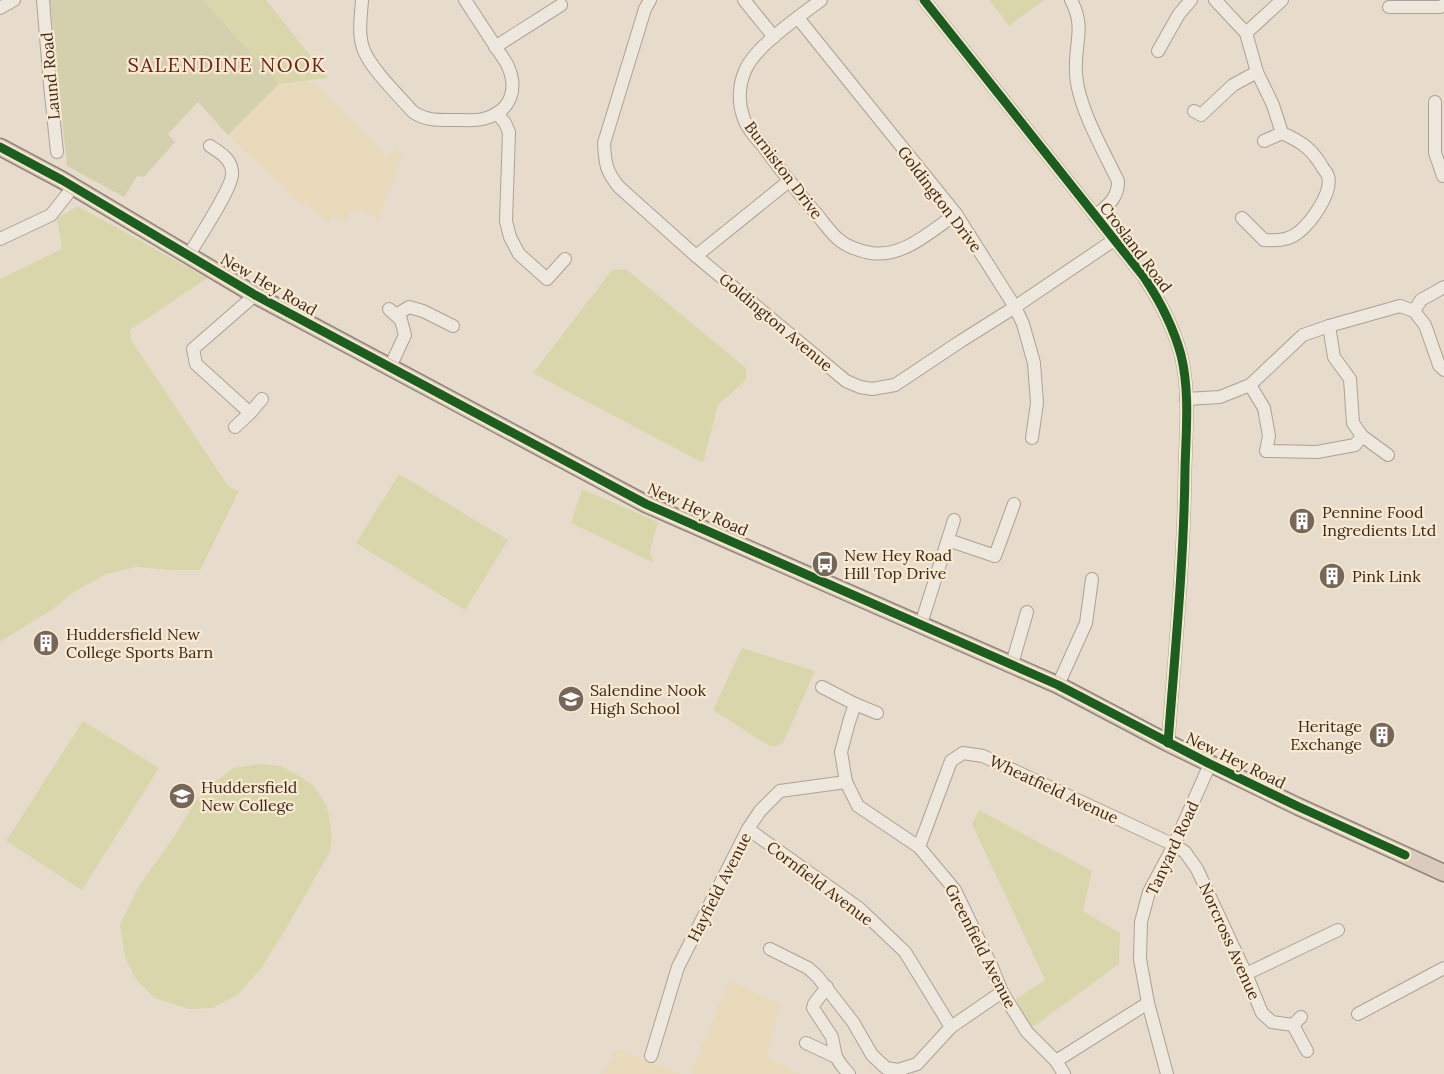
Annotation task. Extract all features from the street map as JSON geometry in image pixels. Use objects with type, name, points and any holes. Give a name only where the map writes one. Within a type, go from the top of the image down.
[{"type":"highway","name":"New Hey Road","points":[[0,147],[73,187],[255,295],[646,504],[1058,685],[1210,764],[1444,873]]},
{"type":"street","points":[[0,8],[14,0]]},
{"type":"street","name":"Laund Road","points":[[43,0],[57,152]]},
{"type":"street","points":[[362,0],[360,31],[369,61],[413,112],[420,117],[442,120],[482,119],[497,113],[507,104],[513,93],[514,84],[512,73],[465,0]]},
{"type":"street","name":"Goldington Avenue","points":[[650,0],[645,9],[604,143],[605,160],[610,175],[619,187],[696,256],[846,381],[860,387],[872,388],[895,385],[1114,240]]},
{"type":"street","points":[[744,0],[774,37]]},
{"type":"street","name":"Burniston Drive","points":[[821,0],[774,37],[750,60],[741,80],[740,92],[742,115],[748,127],[789,181],[838,239],[857,249],[873,253],[887,253],[908,247],[956,214]]},
{"type":"street","name":"Crosland Road","points":[[924,0],[1144,277],[1160,301],[1174,332],[1181,357],[1186,399],[1185,514],[1168,743]]},
{"type":"street","points":[[1071,0],[1077,11],[1080,26],[1076,73],[1081,98],[1118,181],[1118,191],[1113,200],[1095,216]]},
{"type":"street","points":[[1158,51],[1179,14],[1191,0]]},
{"type":"street","points":[[1215,0],[1246,33],[1257,72],[1273,105],[1282,133],[1301,142],[1315,155],[1328,178],[1320,207],[1298,233],[1277,242],[1264,240],[1242,218]]},
{"type":"street","points":[[1246,33],[1282,0]]},
{"type":"street","points":[[495,47],[561,5]]},
{"type":"street","points":[[1389,7],[1440,7],[1444,5]]},
{"type":"street","name":"Goldington Drive","points":[[798,18],[956,214],[1016,307],[1034,363],[1037,403],[1032,438]]},
{"type":"street","points":[[1194,111],[1202,116],[1233,85],[1257,72]]},
{"type":"street","points":[[1435,102],[1435,153],[1444,176]]},
{"type":"street","points":[[497,113],[509,132],[506,221],[510,237],[519,254],[548,279],[565,259]]},
{"type":"street","points":[[1264,141],[1282,133]]},
{"type":"street","points":[[189,255],[228,188],[232,174],[224,154],[210,146]]},
{"type":"street","points":[[696,256],[789,181]]},
{"type":"street","points":[[0,239],[51,215],[73,187]]},
{"type":"street","points":[[1414,311],[1421,300],[1444,287]]},
{"type":"street","points":[[250,413],[196,364],[193,349],[255,295]]},
{"type":"street","points":[[1186,399],[1220,397],[1250,385],[1303,335],[1400,306],[1414,311],[1425,324],[1439,364],[1444,370]]},
{"type":"street","points":[[390,367],[405,335],[401,320],[393,312],[409,307],[423,311],[453,326]]},
{"type":"street","points":[[1329,326],[1334,357],[1350,379],[1353,423],[1362,436],[1388,455]]},
{"type":"street","points":[[1250,385],[1264,408],[1269,436],[1266,451],[1317,452],[1355,445],[1362,436]]},
{"type":"street","points":[[235,427],[262,399]]},
{"type":"street","points":[[948,540],[995,556],[1014,504]]},
{"type":"street","points":[[921,624],[954,520]]},
{"type":"street","points":[[1058,685],[1086,623],[1092,579]]},
{"type":"street","points":[[1012,664],[1027,612]]},
{"type":"street","points":[[822,687],[877,713]]},
{"type":"street","name":"Greenfield Avenue","points":[[855,704],[841,752],[846,782],[858,806],[919,847],[955,890],[1002,992],[1027,1032],[1056,1061],[1064,1074]]},
{"type":"street","name":"Wheatfield Avenue","points":[[919,847],[951,762],[963,753],[983,756],[1174,844]]},
{"type":"street","name":"Tanyard Road","points":[[1167,1074],[1148,1003],[1140,958],[1141,922],[1149,892],[1174,844],[1210,764]]},
{"type":"street","name":"Hayfield Avenue","points":[[651,1056],[678,967],[748,829],[760,811],[780,791],[846,782]]},
{"type":"street","name":"Cornfield Avenue","points":[[748,829],[860,909],[905,952],[951,1027]]},
{"type":"street","name":"Norcross Avenue","points":[[1174,844],[1185,852],[1197,869],[1262,1013],[1272,1022],[1297,1021],[1307,1051]]},
{"type":"street","points":[[1246,974],[1338,930]]},
{"type":"street","points":[[770,949],[808,968],[827,987],[853,1022],[872,1055],[886,1068],[898,1070],[917,1064],[951,1027],[1002,992]]},
{"type":"street","points":[[1358,1014],[1444,968]]},
{"type":"street","points":[[827,987],[813,1008],[831,1037],[836,1057],[849,1074]]},
{"type":"street","points":[[1056,1061],[1148,1003]]},
{"type":"street","points":[[806,1043],[836,1057]]},
{"type":"shaded area","points":[[50,0],[203,0],[279,84],[228,135],[198,102],[168,134],[175,142],[144,177],[137,176],[124,197],[67,166]]},
{"type":"shaded area","points":[[203,0],[266,0],[328,78],[279,84]]},
{"type":"shaded area","points":[[989,0],[1044,0],[1009,26]]},
{"type":"shaded area","points":[[311,80],[384,153],[384,158],[388,159],[395,148],[402,153],[379,219],[355,208],[342,222],[333,217],[329,223],[306,203],[302,205],[228,135],[279,84]]},
{"type":"shaded area","points":[[78,206],[207,278],[130,330],[131,340],[228,486],[239,491],[200,570],[136,567],[106,574],[74,592],[54,608],[0,642],[0,279],[62,249],[57,218]]},
{"type":"shaded area","points":[[626,269],[746,368],[746,380],[718,405],[703,463],[533,373],[612,270]]},
{"type":"shaded area","points":[[399,474],[508,540],[465,610],[356,543]]},
{"type":"shaded area","points":[[582,489],[658,522],[650,551],[654,563],[571,523]]},
{"type":"shaded area","points":[[742,648],[815,671],[783,743],[773,747],[713,710]]},
{"type":"shaded area","points":[[83,721],[159,768],[82,890],[6,841]]},
{"type":"shaded area","points":[[259,764],[281,766],[314,786],[327,806],[332,835],[330,852],[261,969],[238,994],[213,1008],[189,1009],[155,998],[137,981],[125,958],[120,925],[137,889],[196,801],[233,768]]},
{"type":"shaded area","points":[[979,810],[1092,871],[1083,911],[1120,933],[1119,964],[1029,1030],[1016,999],[1045,980],[972,824]]},
{"type":"shaded area","points":[[729,980],[780,1004],[767,1057],[799,1074],[691,1074]]},
{"type":"shaded area","points":[[616,1049],[681,1074],[602,1074]]},
{"type":"cycle path","points":[[924,0],[1144,277],[1165,314],[1178,344],[1186,383],[1187,426],[1181,572],[1168,743]]},
{"type":"cycle path","points":[[0,147],[62,180],[255,295],[646,504],[1058,685],[1210,764],[1405,855]]},
{"type":"place","name":"Pennine Food Ingredients Ltd","points":[[1302,521]]},
{"type":"place","name":"New Hey Road Hill Top Drive","points":[[825,564]]},
{"type":"place","name":"Pink Link","points":[[1332,576]]},
{"type":"place","name":"Huddersfield New College Sports Barn","points":[[46,643]]},
{"type":"place","name":"Salendine Nook High School","points":[[571,699]]},
{"type":"place","name":"Heritage Exchange","points":[[1382,735]]},
{"type":"place","name":"Huddersfield New College","points":[[182,796]]},
{"type":"district","name":"SALENDINE NOOK","points":[[227,65]]}]
